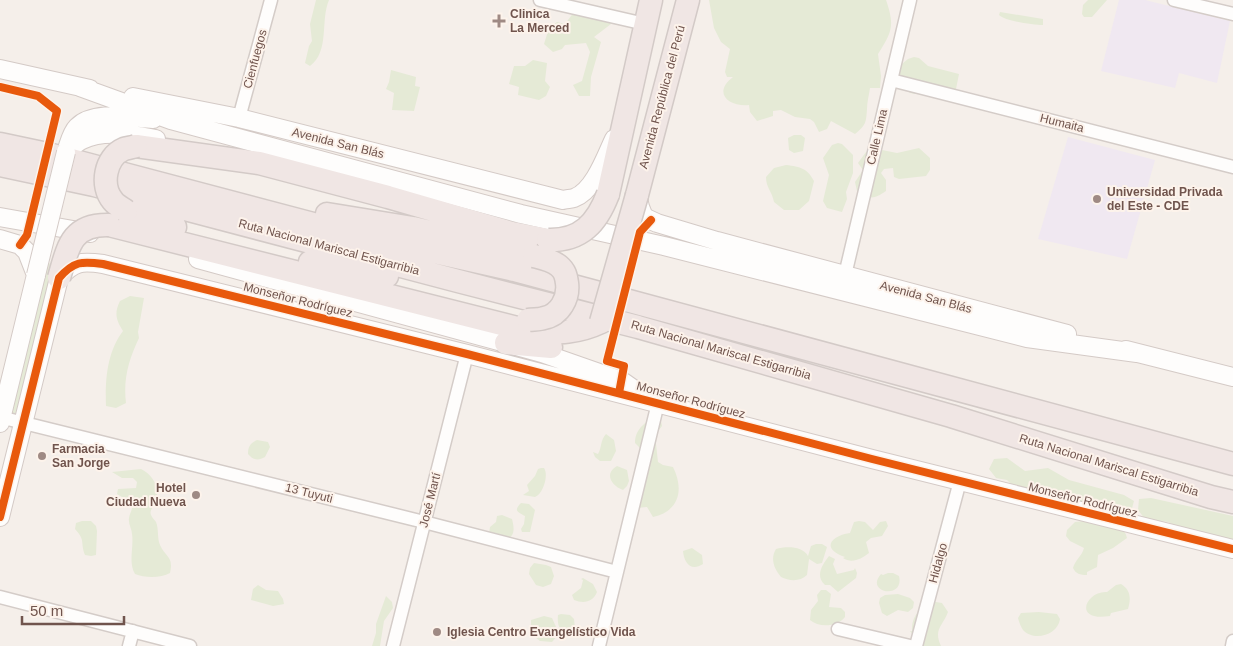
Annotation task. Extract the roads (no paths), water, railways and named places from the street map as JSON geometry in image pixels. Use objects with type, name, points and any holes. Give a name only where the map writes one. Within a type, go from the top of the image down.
[{"type":"highway","points":[[244,205],[315,212],[541,248],[586,229],[601,212],[608,194],[651,0]]},
{"type":"highway","name":"Avenida República del Perú","points":[[601,322],[637,195],[688,0]]},
{"type":"highway","name":"Ruta Nacional Mariscal Estigarribia","points":[[0,144],[52,155],[332,229],[568,284],[1233,464]]},
{"type":"highway","points":[[428,306],[528,320],[545,318],[557,311],[564,303],[568,290],[566,274],[560,266],[551,261],[541,248],[512,233],[388,197],[259,163],[136,146],[123,150],[118,154],[105,176],[107,192],[114,203],[126,210],[172,226],[292,258],[408,279],[458,281]]},
{"type":"highway","name":"Ruta Nacional Mariscal Estigarribia","points":[[0,165],[94,185],[638,327],[878,394],[1211,497],[1233,502]]},
{"type":"highway","points":[[59,278],[68,247],[74,238],[94,224],[109,225],[533,332],[564,334],[601,322]]},
{"type":"highway","points":[[506,344],[546,347],[584,342],[598,330],[601,322]]},
{"type":"street","name":"Cienfuegos","points":[[239,118],[271,0]]},
{"type":"street","points":[[540,0],[645,24]]},
{"type":"street","name":"Avenida San Blás","points":[[0,69],[80,87],[239,118],[563,200],[576,197],[587,188],[599,171],[626,111],[662,0]]},
{"type":"street","points":[[656,119],[676,0]]},
{"type":"street","name":"Calle Lima","points":[[845,275],[910,0]]},
{"type":"street","points":[[1174,0],[1233,14]]},
{"type":"street","name":"Humaita","points":[[891,80],[1233,167]]},
{"type":"street","points":[[80,87],[171,120],[520,214],[664,246],[1027,338],[1136,353]]},
{"type":"street","points":[[0,419],[66,152],[77,127],[87,120],[100,116],[171,120]]},
{"type":"street","points":[[66,152],[83,140],[105,134],[139,136],[259,163]]},
{"type":"street","name":"Avenida San Blás","points":[[637,195],[644,217],[657,223],[717,241],[1136,353],[1233,377]]},
{"type":"street","points":[[0,217],[134,241],[542,354],[622,381],[654,402],[599,646]]},
{"type":"street","points":[[0,239],[20,245],[27,252],[36,275]]},
{"type":"street","name":"Monseñor Rodríguez","points":[[59,278],[70,267],[80,263],[104,264],[467,354],[872,460],[1233,549]]},
{"type":"street","points":[[0,517],[59,278]]},
{"type":"street","name":"José Martí","points":[[393,646],[467,354]]},
{"type":"street","name":"13 Tuyuti","points":[[0,419],[23,422],[617,572]]},
{"type":"street","name":"Hidalgo","points":[[916,646],[960,481]]},
{"type":"street","points":[[0,597],[190,646]]},
{"type":"street","points":[[838,629],[910,646]]},
{"type":"street","points":[[129,646],[133,631]]},
{"type":"street","points":[[1232,646],[1233,641]]},
{"type":"place","name":"Clinica La Merced","points":[[499,21]]},
{"type":"place","name":"Universidad Privada del Este - CDE","points":[[1097,199]]},
{"type":"place","name":"Farmacia San Jorge","points":[[42,456]]},
{"type":"place","name":"Hotel Ciudad Nueva","points":[[196,495]]},
{"type":"place","name":"Iglesia Centro Evangelístico Vida","points":[[437,632]]}]
